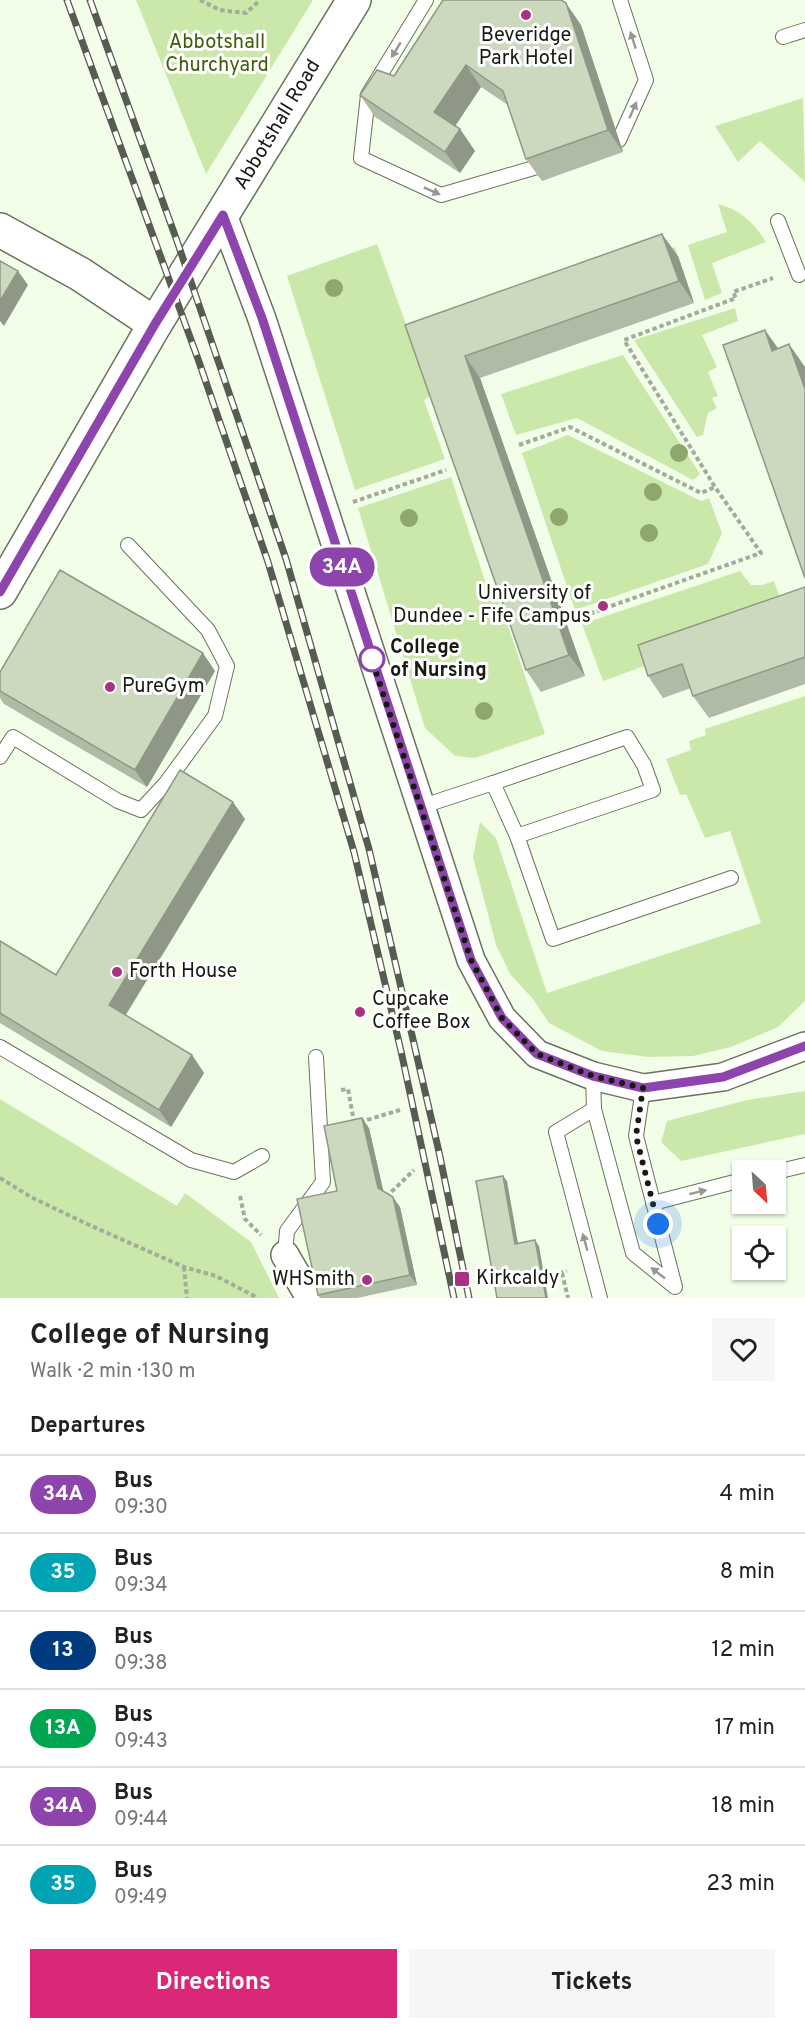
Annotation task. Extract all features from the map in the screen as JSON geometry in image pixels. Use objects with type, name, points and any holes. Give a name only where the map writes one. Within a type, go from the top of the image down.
[{"type":"main road","name":"Abbotshall Road","points":[[0,592],[155,324],[354,0]]},
{"type":"main road","points":[[0,230],[80,274],[155,324]]},
{"type":"street","points":[[223,215],[262,318],[471,960],[502,1018],[537,1054],[593,1076],[643,1088],[723,1077],[805,1046]]},
{"type":"street","points":[[285,1255],[310,1298]]},
{"type":"lane","points":[[426,0],[368,95],[361,158],[441,195],[537,167]]},
{"type":"lane","points":[[620,0],[652,78],[620,140]]},
{"type":"lane","points":[[783,37],[805,30]]},
{"type":"lane","points":[[778,221],[798,273]]},
{"type":"lane","points":[[0,757],[13,737],[118,801],[141,810],[166,783],[215,716],[227,666],[208,630],[128,545]]},
{"type":"lane","points":[[420,807],[627,737],[644,765],[653,790],[517,836]]},
{"type":"lane","points":[[493,783],[517,836],[554,939],[731,878]]},
{"type":"lane","points":[[0,1047],[191,1160],[234,1172],[262,1156]]},
{"type":"lane","points":[[285,1255],[287,1231],[323,1182],[316,1057]]},
{"type":"lane","points":[[593,1076],[594,1109],[633,1253],[677,1292]]},
{"type":"lane","points":[[643,1088],[636,1136],[677,1292]]},
{"type":"lane","points":[[594,1109],[556,1132],[600,1298]]},
{"type":"lane","points":[[786,1170],[805,1165]]},
{"type":"lane","points":[[653,1203],[732,1183]]},
{"type":"path","points":[[200,0],[220,9],[246,13],[260,0]]},
{"type":"path","points":[[583,616],[761,553],[716,487],[624,340],[736,298],[734,292],[798,273]]},
{"type":"path","points":[[519,445],[570,427],[700,493],[716,487]]},
{"type":"path","points":[[351,502],[446,470]]},
{"type":"path","points":[[343,1100],[341,1090],[348,1089],[355,1123],[400,1110]]},
{"type":"path","points":[[346,1118],[348,1127]]},
{"type":"path","points":[[385,1198],[414,1170]]},
{"type":"path","points":[[234,1172],[245,1219],[285,1255]]},
{"type":"path","points":[[0,1178],[31,1197],[184,1267],[216,1276],[258,1298]]},
{"type":"path","points":[[184,1267],[187,1298]]},
{"type":"path","points":[[562,1273],[568,1298]]},
{"type":"green space","name":"Abbotshall Churchyard","points":[[136,0],[313,0],[206,174]]},
{"type":"green space","points":[[803,98],[805,182],[760,141],[738,162],[715,126]]},
{"type":"green space","points":[[718,204],[733,209],[746,218],[766,242],[712,263],[722,293],[705,300],[688,245],[727,232]]},
{"type":"green space","points":[[377,244],[411,338],[675,247],[677,254],[414,351],[431,396],[424,400],[445,459],[355,490],[287,276]]},
{"type":"green space","points":[[735,308],[738,321],[702,335],[717,367],[708,372],[718,396],[712,398],[717,408],[708,413],[703,435],[697,437],[634,340]]},
{"type":"green space","points":[[623,355],[700,474],[693,480],[577,418],[516,435],[501,394]]},
{"type":"green space","points":[[568,435],[701,501],[709,498],[722,533],[708,564],[575,610],[522,453]]},
{"type":"green space","points":[[451,477],[491,599],[498,597],[545,734],[475,758],[455,756],[425,728],[358,508]]},
{"type":"green space","points":[[740,571],[751,585],[762,585],[774,581],[786,615],[603,681],[582,624]]},
{"type":"green space","points":[[805,696],[805,1001],[778,1027],[731,1047],[693,1056],[648,1057],[602,1051],[549,1023],[533,999],[510,974],[496,945],[473,857],[480,822],[496,838],[547,993],[761,923],[730,831],[705,838],[686,794],[680,795],[666,759],[691,750],[689,741],[706,735],[705,729]]},
{"type":"green space","points":[[805,1091],[805,1134],[681,1161],[661,1142],[667,1121],[747,1100]]},
{"type":"green space","points":[[0,1099],[177,1206],[185,1193],[251,1242],[279,1298],[0,1298]]},
{"type":"building","points":[[443,0],[561,0],[566,3],[608,130],[526,159],[503,91],[466,65],[434,112],[460,129],[445,152],[360,95],[377,70],[394,76]]},
{"type":"building","points":[[662,234],[679,281],[465,356],[569,655],[526,670],[405,325]]},
{"type":"building","points":[[0,261],[18,271],[0,301]]},
{"type":"building","points":[[765,330],[772,351],[789,344],[805,389],[805,578],[723,345]]},
{"type":"building","name":"PureGym","points":[[60,570],[203,653],[135,770],[0,691],[0,672]]},
{"type":"building","points":[[805,587],[805,657],[693,696],[682,664],[648,676],[638,645]]},
{"type":"building","name":"Forth House","points":[[180,770],[233,802],[109,1005],[192,1055],[159,1110],[0,1013],[0,941],[56,975]]},
{"type":"building","points":[[362,1118],[378,1188],[393,1197],[410,1275],[318,1295],[297,1199],[337,1191],[324,1126]]},
{"type":"building","points":[[503,1176],[515,1244],[535,1240],[546,1298],[497,1298],[476,1181]]},
{"type":"railway","points":[[67,0],[198,359],[268,562],[354,852],[401,1051],[454,1298]]},
{"type":"railway","points":[[90,0],[177,241],[286,559],[369,849],[439,1152],[469,1298]]},
{"type":"bus line","name":"34A","points":[[0,592],[155,324],[223,215],[246,282],[262,318],[471,960],[502,1018],[537,1054],[593,1076],[643,1088],[723,1077],[805,1046]]},
{"type":"place","name":"Beveridge Park Hotel","points":[[526,15]]},
{"type":"place","name":"University of Dundee - Fife Campus","points":[[603,606]]},
{"type":"place","name":"College of Nursing","points":[[372,659]]},
{"type":"place","name":"PureGym","points":[[110,687]]},
{"type":"place","name":"Forth House","points":[[117,972]]},
{"type":"place","name":"Cupcake Coffee Box","points":[[360,1012]]},
{"type":"place","name":"Kirkcaldy","points":[[462,1279]]},
{"type":"place","name":"WHSmith","points":[[367,1280]]},
{"type":"route","points":[[372,659],[369,651],[471,960],[502,1018],[537,1054],[593,1076],[643,1088],[636,1136],[658,1224]]}]
